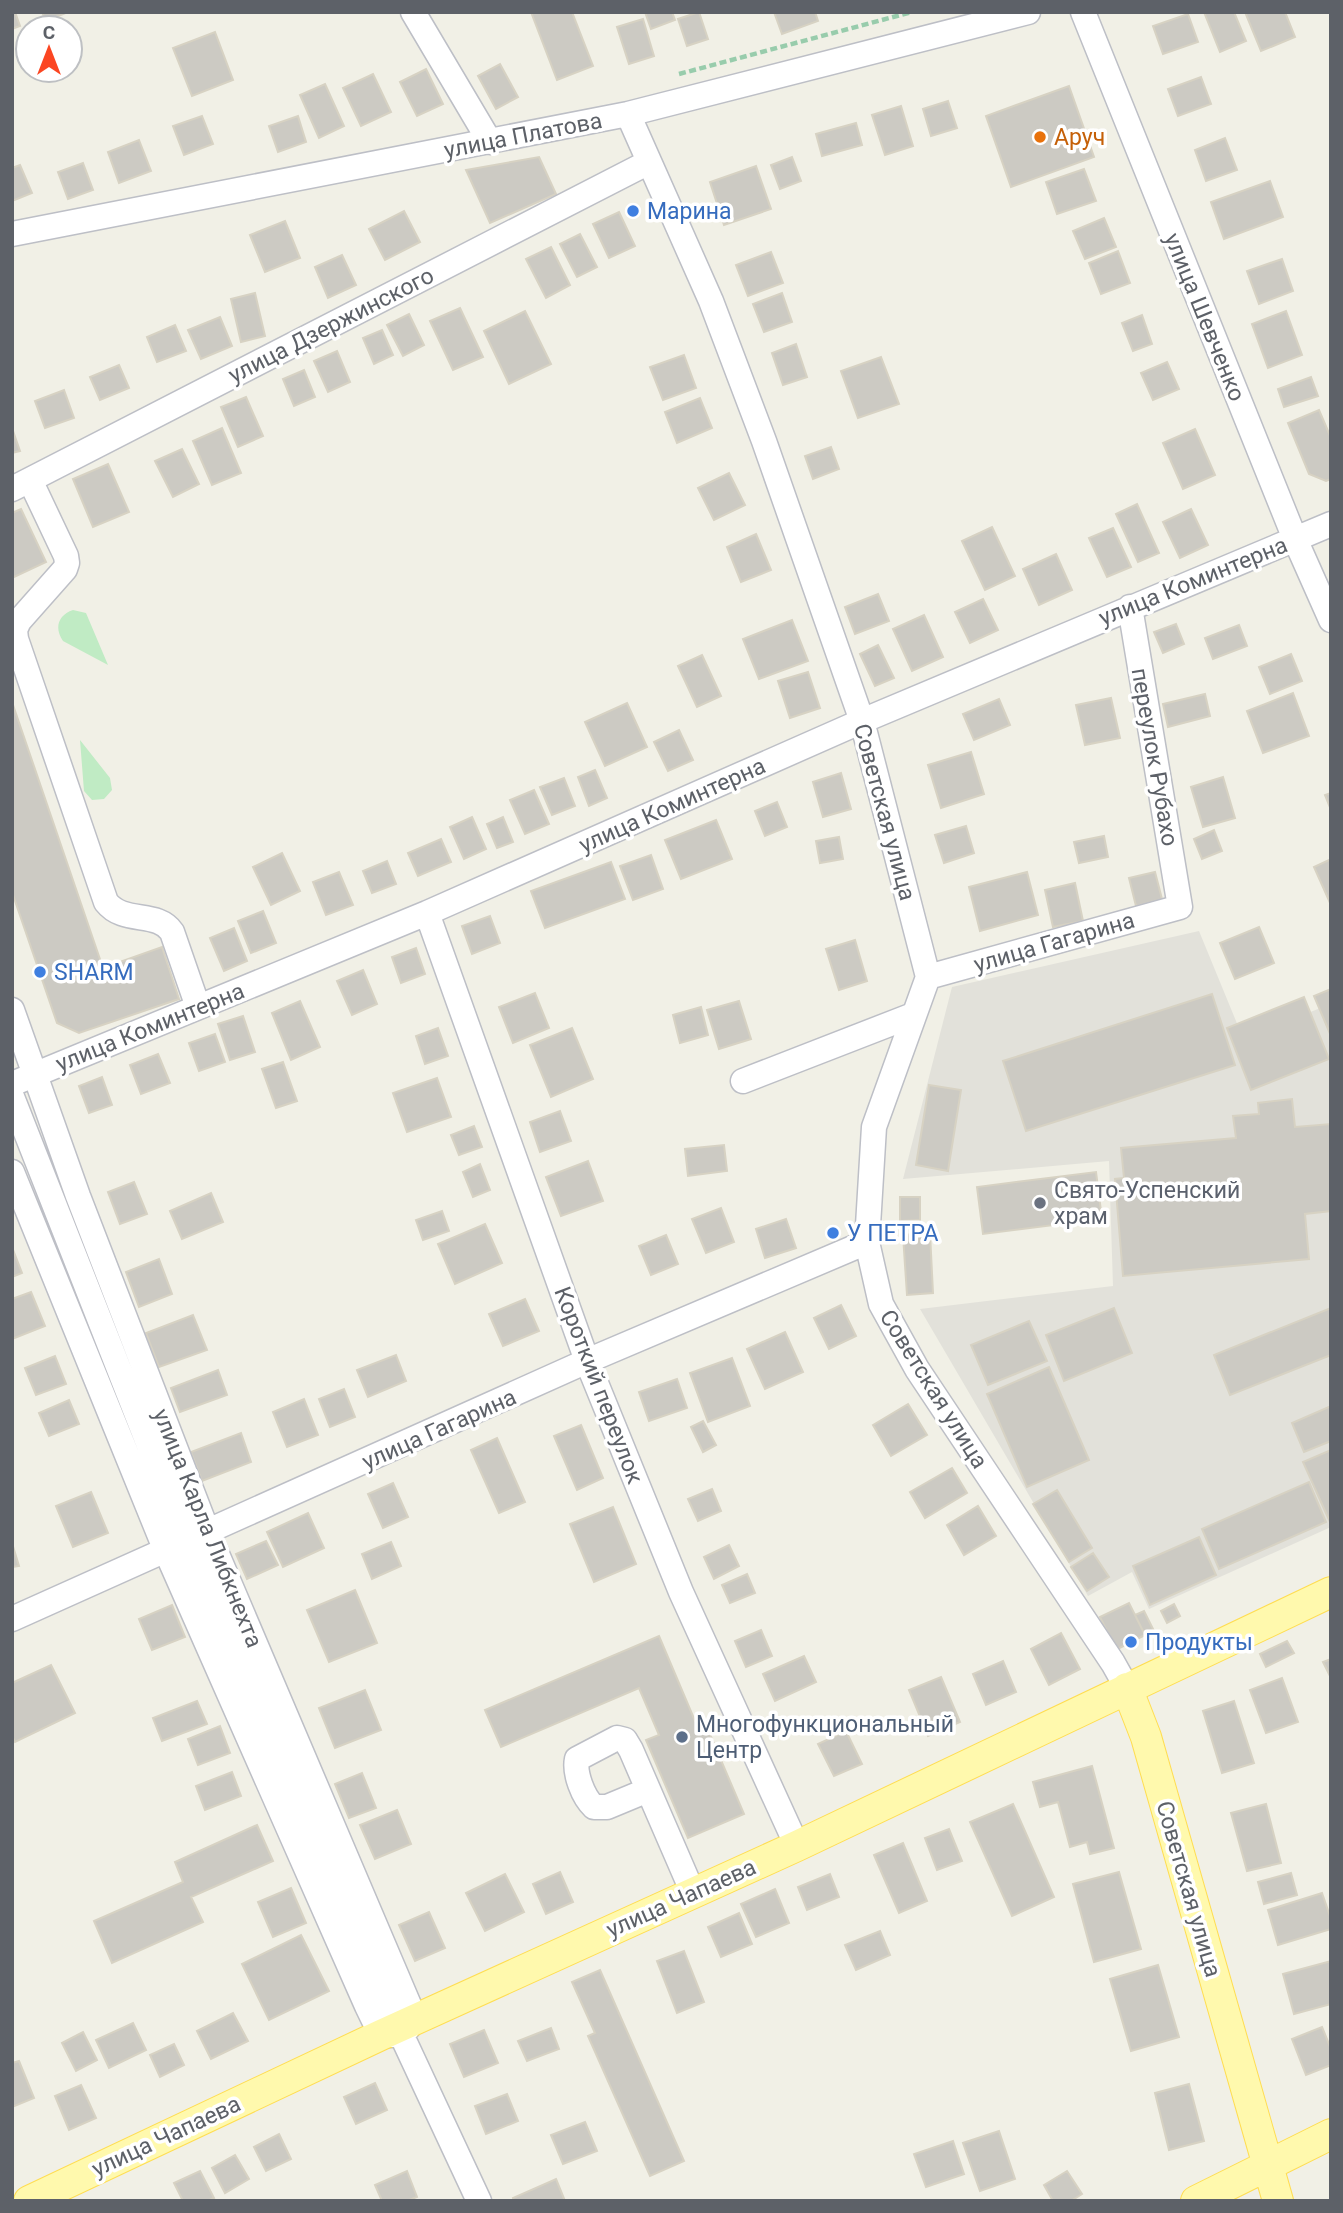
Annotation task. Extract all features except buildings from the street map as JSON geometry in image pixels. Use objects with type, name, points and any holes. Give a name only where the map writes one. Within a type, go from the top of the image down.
[{"type":"main road","name":"улица Чапаева","points":[[29,2201],[797,1846],[1331,1592]]},
{"type":"main road","name":"Советская улица","points":[[1128,1688],[1146,1737],[1279,2201]]},
{"type":"main road","points":[[1196,2201],[1331,2134]]},
{"type":"street","points":[[413,12],[491,142]]},
{"type":"street","name":"улица Платова","points":[[12,234],[628,114],[1028,12]]},
{"type":"street","name":"улица Шевченко","points":[[1083,12],[1295,539],[1331,620]]},
{"type":"street","name":"Советская улица","points":[[628,114],[711,301],[764,441],[862,721],[928,977],[874,1127],[867,1242],[881,1304],[918,1369],[1128,1688]]},
{"type":"street","name":"улица Дзержинского","points":[[21,484],[649,162]]},
{"type":"street","points":[[21,484],[66,556],[67,563],[65,569],[19,621],[15,630],[16,639],[106,902],[119,914],[160,922],[167,926],[172,932],[198,1007]]},
{"type":"street","name":"улица Коминтерна","points":[[23,1079],[427,913],[862,721],[1331,524]]},
{"type":"street","name":"переулок Рубахо","points":[[1130,607],[1180,907]]},
{"type":"street","name":"улица Гагарина","points":[[928,977],[1180,907]]},
{"type":"street","name":"Короткий переулок","points":[[427,913],[587,1361],[681,1592],[797,1846]]},
{"type":"street","name":"улица Карла Либкнехта","points":[[12,1010],[23,1079],[105,1267],[187,1542]]},
{"type":"street","points":[[743,1081],[913,1015]]},
{"type":"street","name":"улица Карла Либкнехта","points":[[12,1097],[187,1542],[399,2029]]},
{"type":"street","name":"улица Карла Либкнехта","points":[[12,1172],[187,1542],[399,2029],[479,2201]]},
{"type":"street","name":"улица Гагарина","points":[[12,1619],[587,1361],[867,1242]]},
{"type":"street","points":[[648,1790],[694,1893]]},
{"type":"shaded area","points":[[1199,931],[1243,1038],[1331,1004],[1331,1527],[1149,1609],[1132,1572],[1088,1596],[920,1309],[1113,1286],[1109,1161],[903,1179],[952,987]]},
{"type":"green space","points":[[73,610],[86,613],[108,665],[63,641],[59,622]]},
{"type":"green space","points":[[80,740],[110,778],[112,790],[104,799],[92,800],[84,791]]},
{"type":"place","name":"Аруч","points":[[1040,137]]},
{"type":"place","name":"Марина","points":[[633,211]]},
{"type":"place","name":"SHARM","points":[[40,972]]},
{"type":"place","name":"Свято-Успенский храм","points":[[1040,1203]]},
{"type":"place","name":"У ПЕТРА","points":[[833,1233]]},
{"type":"place","name":"Продукты","points":[[1131,1642]]},
{"type":"place","name":"Многофункциональный Центр","points":[[682,1737]]}]
